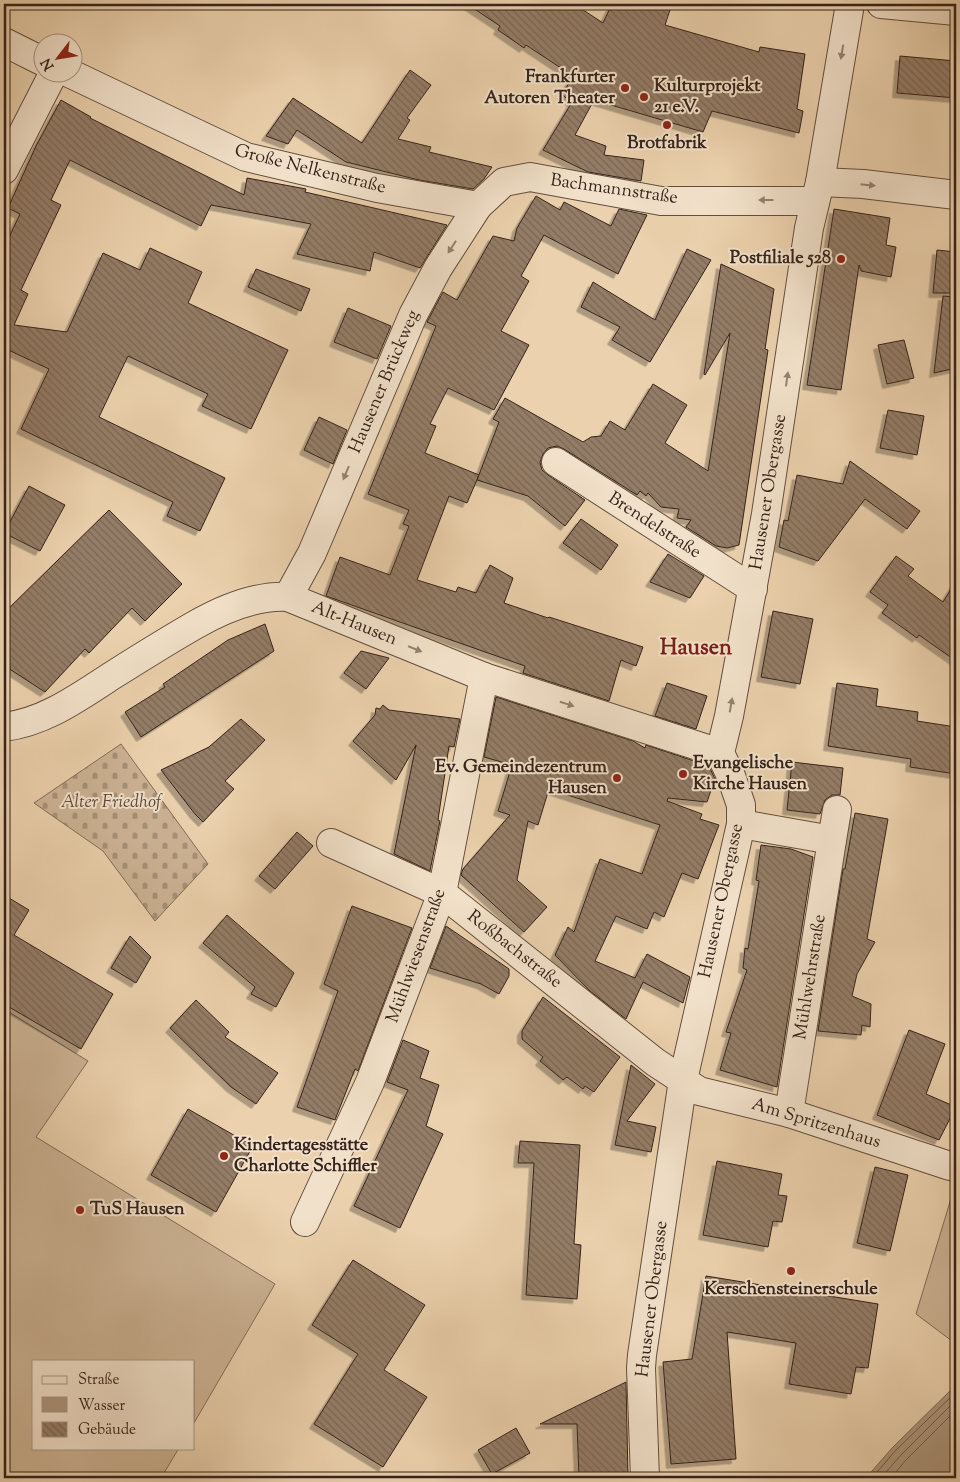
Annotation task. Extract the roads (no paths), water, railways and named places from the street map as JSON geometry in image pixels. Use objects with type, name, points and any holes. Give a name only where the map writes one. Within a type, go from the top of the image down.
[{"type":"street","name":"Hausener Obergasse","points":[[645,1478],[641,1368],[683,1080],[740,824],[741,805],[731,776],[720,753],[729,716],[753,589],[809,228],[850,4]]},
{"type":"street","points":[[881,4],[956,11]]},
{"type":"street","points":[[4,42],[32,56]]},
{"type":"street","name":"Große Nelkenstraße","points":[[82,79],[246,158],[377,188],[478,206]]},
{"type":"street","points":[[4,170],[49,82]]},
{"type":"street","name":"Bachmannstraße","points":[[504,182],[530,177],[661,201],[817,191],[863,184],[956,195]]},
{"type":"street","name":"Hausener Brückweg","points":[[288,597],[312,553],[412,315],[438,268],[478,206],[504,182]]},
{"type":"street","name":"Brendelstraße","points":[[556,462],[753,589]]},
{"type":"street","name":"Alt-Hausen","points":[[4,727],[27,723],[73,701],[162,644],[216,613],[239,604],[273,596],[288,597],[484,677],[720,753]]},
{"type":"street","name":"Mühlwiesenstraße","points":[[304,1222],[370,1082],[442,893],[484,677]]},
{"type":"street","name":"Mühlwehrstraße","points":[[789,1113],[837,810]]},
{"type":"street","points":[[740,824],[832,840]]},
{"type":"street","name":"Roßbachstraße","points":[[331,843],[442,893],[656,1062],[683,1080]]},
{"type":"street","name":"Am Spritzenhaus","points":[[683,1080],[699,1091],[789,1113],[950,1166]]},
{"type":"water","points":[[956,1385],[956,1478],[866,1478],[892,1448]]},
{"type":"place","name":"Frankfurter Autoren Theater","points":[[625,88]]},
{"type":"place","name":"Kulturprojekt 21 e.V.","points":[[644,97]]},
{"type":"place","name":"Brotfabrik","points":[[667,125]]},
{"type":"place","name":"Postfiliale 528","points":[[841,259]]},
{"type":"place","name":"Evangelische Kirche Hausen","points":[[683,774]]},
{"type":"place","name":"Ev. Gemeindezentrum Hausen","points":[[617,778]]},
{"type":"place","name":"Kindertagesstätte Charlotte Schiffler","points":[[224,1156]]},
{"type":"place","name":"TuS Hausen","points":[[80,1210]]},
{"type":"place","name":"Kerschensteinerschule","points":[[791,1271]]},
{"type":"district","name":"Hausen","points":[[696,649]]},
{"type":"park label","name":"Alter Friedhof","points":[[111,803]]}]
